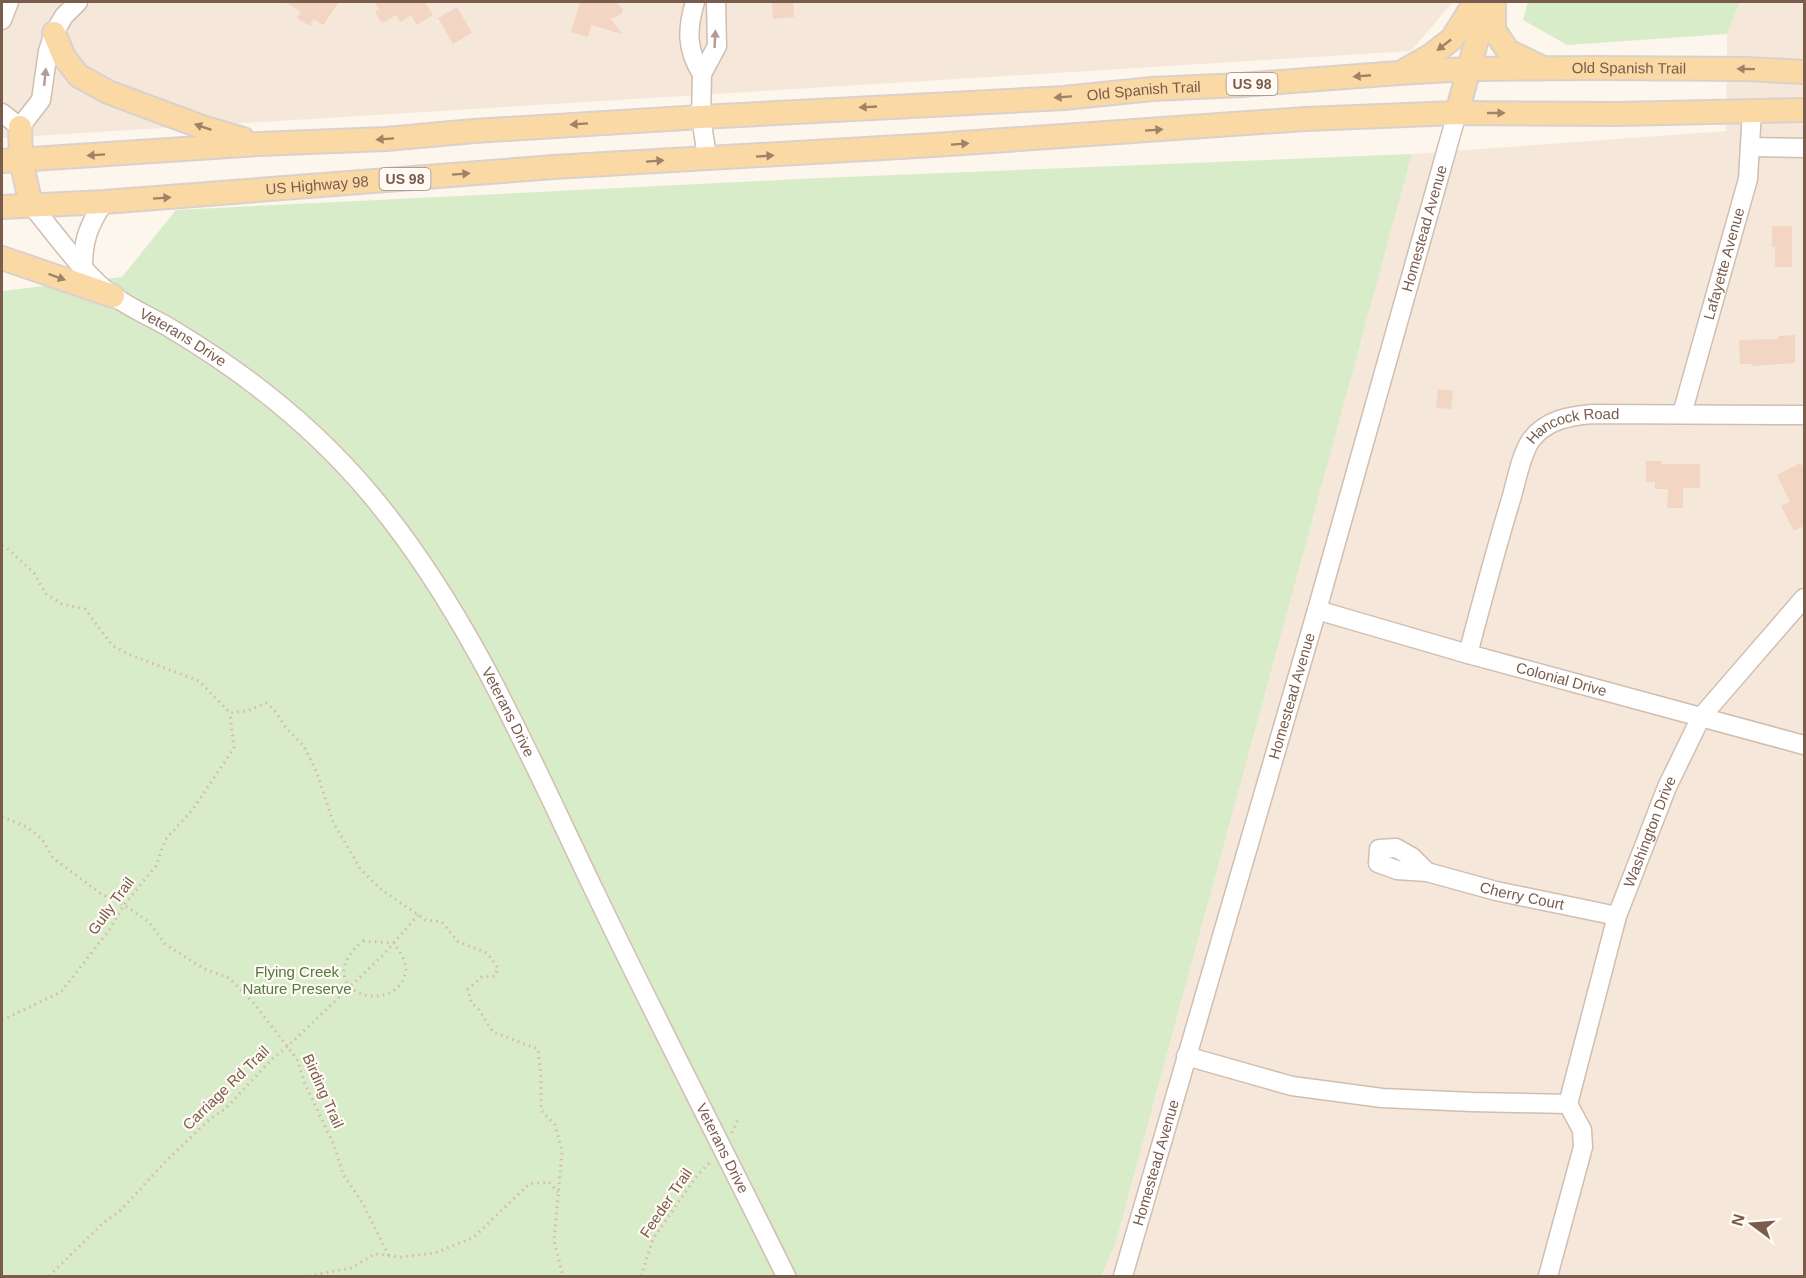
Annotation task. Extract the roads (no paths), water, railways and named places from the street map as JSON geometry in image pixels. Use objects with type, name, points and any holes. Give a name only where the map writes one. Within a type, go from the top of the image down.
[{"type":"main road","points":[[1399,73],[1430,56],[1452,39],[1475,2]]},
{"type":"main road","points":[[1457,113],[1487,2]]},
{"type":"main road","points":[[1494,2],[1494,30],[1508,51],[1545,69]]},
{"type":"main road","points":[[54,33],[64,57],[79,76],[108,92],[202,127],[259,144]]},
{"type":"main road","name":"Old Spanish Trail","points":[[701,117],[1064,98],[1152,89],[1468,69],[1747,69],[1804,72]]},
{"type":"main road","name":"US 98","points":[[707,158],[934,146],[1305,119],[1457,113],[1618,114],[1804,110]]},
{"type":"main road","name":"US 98","points":[[11,161],[259,144],[386,139],[474,131],[701,117]]},
{"type":"main road","points":[[20,128],[11,161],[31,205]]},
{"type":"main road","name":"US Highway 98","points":[[2,207],[104,202],[554,167],[707,158]]},
{"type":"main road","points":[[2,258],[113,296]]},
{"type":"street","points":[[2,20],[9,2]]},
{"type":"street","points":[[2,113],[20,128],[41,100],[48,51],[54,33],[64,16],[78,2]]},
{"type":"street","points":[[695,2],[689,42],[695,62],[702,74]]},
{"type":"street","points":[[707,158],[701,117],[702,74],[717,46],[716,2]]},
{"type":"street","name":"Lafayette Avenue","points":[[1682,414],[1748,179],[1752,110]]},
{"type":"street","name":"Homestead Avenue","points":[[1123,1276],[1317,610],[1457,113]]},
{"type":"street","points":[[1750,147],[1804,148]]},
{"type":"street","points":[[83,266],[83,245],[91,223],[104,202]]},
{"type":"street","name":"Veterans Drive","points":[[31,205],[83,266],[113,296],[170,328],[241,375],[311,432],[370,493],[423,562],[468,633],[505,705],[649,1005],[786,1276]]},
{"type":"street","name":"Hancock Road","points":[[1468,654],[1525,453],[1531,440],[1543,428],[1574,415],[1804,415]]},
{"type":"street","name":"Washington Drive","points":[[1568,1104],[1617,916],[1667,786],[1701,717],[1804,598]]},
{"type":"street","name":"Colonial Drive","points":[[1317,610],[1468,654],[1804,745]]},
{"type":"street","name":"Cherry Court","points":[[1427,872],[1496,891],[1617,916]]},
{"type":"street","points":[[1186,1056],[1293,1086],[1382,1098],[1568,1104],[1582,1130],[1583,1147],[1548,1276]]},
{"type":"park label","name":"Flying Creek Nature Preserve","points":[[297,980]]}]
